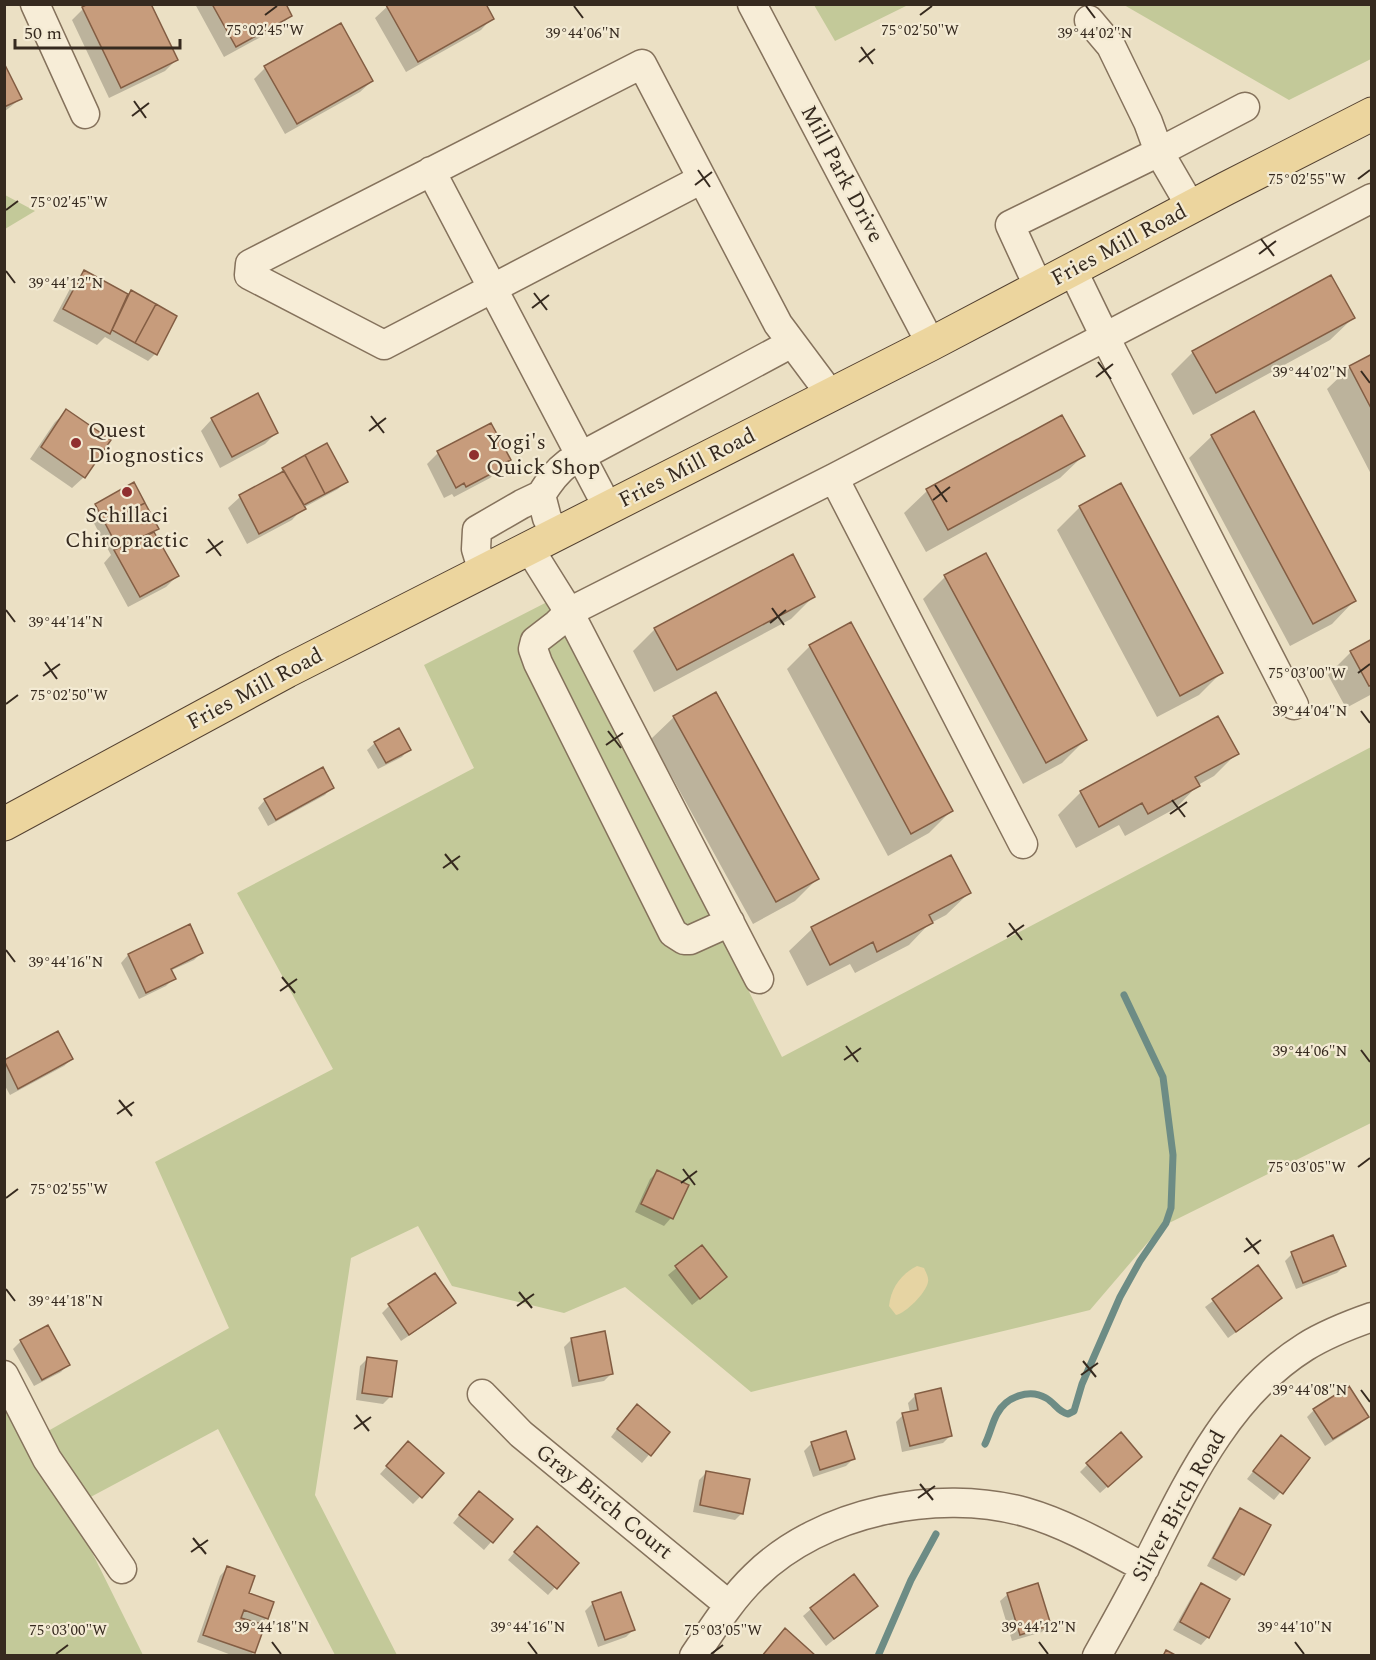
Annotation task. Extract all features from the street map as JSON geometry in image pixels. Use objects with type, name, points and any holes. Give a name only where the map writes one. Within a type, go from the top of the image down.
[{"type":"main road","name":"Fries Mill Road","points":[[4,824],[287,671],[931,344],[1371,114]]},
{"type":"street","points":[[35,4],[85,114]]},
{"type":"street","name":"Mill Park Drive","points":[[752,4],[931,344]]},
{"type":"street","points":[[1089,21],[1111,46],[1148,122],[1159,152],[1191,207]]},
{"type":"street","points":[[702,179],[384,345],[249,274],[250,264],[642,64],[778,324],[831,395]]},
{"type":"street","points":[[1039,288],[1010,225],[1245,107]]},
{"type":"street","points":[[431,171],[608,508]]},
{"type":"street","points":[[730,922],[690,940],[684,940],[673,933],[538,663],[533,649],[535,641],[569,612],[834,478],[1371,198]]},
{"type":"street","points":[[1073,271],[1104,337],[1294,705]]},
{"type":"street","points":[[483,572],[476,549],[477,530],[542,495],[550,480],[560,470],[581,456],[792,343]]},
{"type":"street","points":[[834,478],[1023,844]]},
{"type":"street","points":[[542,495],[547,518],[543,541],[569,612],[759,979]]},
{"type":"street","name":"Silver Birch Road","points":[[1096,1656],[1195,1472],[1228,1419],[1270,1374],[1306,1347],[1350,1324],[1371,1317]]},
{"type":"street","points":[[4,1375],[47,1459],[122,1569]]},
{"type":"street","name":"Gray Birch Court","points":[[482,1394],[521,1434],[729,1605]]},
{"type":"street","points":[[694,1656],[729,1605],[768,1565],[799,1543],[820,1532],[873,1513],[942,1502],[1024,1512],[1081,1534],[1145,1568]]},
{"type":"green space","points":[[814,5],[908,5],[835,41]]},
{"type":"green space","points":[[1124,5],[1371,5],[1371,59],[1289,100]]},
{"type":"green space","points":[[5,195],[35,211],[5,229]]},
{"type":"green space","points":[[551,600],[782,1057],[1371,747],[1371,1123],[1161,1227],[1090,1310],[751,1392],[625,1287],[564,1313],[452,1286],[418,1226],[351,1258],[315,1495],[397,1655],[335,1655],[218,1429],[70,1508],[143,1655],[5,1655],[4,1361],[41,1435],[229,1328],[155,1162],[333,1069],[237,893],[474,768],[424,665]]},
{"type":"sand","points":[[917,1266],[924,1268],[928,1282],[920,1297],[910,1307],[896,1315],[889,1306],[892,1293],[902,1277]]},
{"type":"building","points":[[88,4],[151,4],[178,60],[121,88],[82,7]]},
{"type":"building","points":[[212,4],[286,4],[292,16],[236,47]]},
{"type":"building","points":[[486,4],[494,19],[418,62],[386,5]]},
{"type":"building","points":[[341,23],[373,81],[297,124],[264,66]]},
{"type":"building","points":[[4,63],[22,99],[4,107]]},
{"type":"building","points":[[84,270],[128,294],[110,334],[63,309]]},
{"type":"building","points":[[1331,275],[1355,318],[1216,393],[1192,351]]},
{"type":"building","points":[[131,290],[156,304],[135,343],[112,330]]},
{"type":"building","points":[[156,304],[177,316],[157,355],[135,343]]},
{"type":"building","points":[[1372,354],[1372,410],[1349,366]]},
{"type":"building","points":[[258,393],[278,433],[232,457],[211,418]]},
{"type":"building","name":"Quest Diognostics","points":[[66,409],[111,440],[85,478],[41,447]]},
{"type":"building","points":[[1254,411],[1356,601],[1313,624],[1211,435]]},
{"type":"building","points":[[1062,415],[1085,456],[948,530],[926,489]]},
{"type":"building","name":"Yogi's Quick Shop","points":[[491,423],[511,460],[502,464],[504,467],[466,487],[464,483],[456,488],[437,451]]},
{"type":"building","points":[[327,443],[348,482],[325,494],[305,455]]},
{"type":"building","points":[[305,455],[325,494],[304,505],[282,468]]},
{"type":"building","points":[[284,471],[306,509],[259,534],[239,495]]},
{"type":"building","name":"Schillaci Chiropractic","points":[[134,482],[145,503],[105,523],[95,504]]},
{"type":"building","points":[[1121,483],[1223,673],[1180,696],[1079,506]]},
{"type":"building","points":[[145,503],[159,529],[118,548],[105,523]]},
{"type":"building","points":[[154,532],[179,576],[140,597],[114,550]]},
{"type":"building","points":[[986,553],[1087,740],[1046,763],[944,575]]},
{"type":"building","points":[[793,554],[815,597],[677,670],[654,628]]},
{"type":"building","points":[[851,622],[953,811],[911,834],[809,645]]},
{"type":"building","points":[[1372,639],[1372,685],[1369,686],[1350,651]]},
{"type":"building","points":[[716,692],[819,879],[776,902],[673,716]]},
{"type":"building","points":[[1218,716],[1239,754],[1195,777],[1200,786],[1148,814],[1142,803],[1099,827],[1080,791]]},
{"type":"building","points":[[399,728],[411,750],[386,763],[374,742]]},
{"type":"building","points":[[323,767],[334,788],[276,820],[264,799]]},
{"type":"building","points":[[951,855],[971,893],[929,915],[933,923],[877,952],[873,942],[830,965],[811,927]]},
{"type":"building","points":[[190,924],[203,953],[171,969],[176,979],[146,993],[128,954]]},
{"type":"building","points":[[58,1031],[73,1059],[18,1089],[4,1060]]},
{"type":"building","points":[[657,1170],[689,1185],[673,1219],[641,1204]]},
{"type":"building","points":[[1333,1235],[1346,1266],[1303,1283],[1291,1252]]},
{"type":"building","points":[[702,1245],[727,1277],[700,1299],[675,1266]]},
{"type":"building","points":[[1258,1265],[1282,1298],[1236,1332],[1212,1299]]},
{"type":"building","points":[[435,1273],[456,1303],[409,1335],[388,1304]]},
{"type":"building","points":[[48,1325],[70,1365],[42,1380],[20,1340]]},
{"type":"building","points":[[605,1331],[613,1374],[579,1381],[571,1338]]},
{"type":"building","points":[[367,1357],[397,1361],[392,1397],[362,1393]]},
{"type":"building","points":[[1349,1386],[1369,1417],[1333,1439],[1313,1409]]},
{"type":"building","points":[[941,1388],[952,1436],[910,1446],[902,1413],[918,1410],[915,1394]]},
{"type":"building","points":[[637,1404],[670,1432],[651,1456],[617,1429]]},
{"type":"building","points":[[846,1431],[855,1459],[820,1470],[811,1442]]},
{"type":"building","points":[[1121,1432],[1142,1457],[1108,1487],[1086,1463]]},
{"type":"building","points":[[1281,1435],[1310,1458],[1283,1494],[1253,1471]]},
{"type":"building","points":[[408,1441],[444,1473],[422,1498],[386,1466]]},
{"type":"building","points":[[706,1471],[750,1479],[743,1514],[700,1505]]},
{"type":"building","points":[[479,1491],[513,1519],[493,1543],[459,1515]]},
{"type":"building","points":[[1240,1508],[1271,1525],[1244,1575],[1213,1558]]},
{"type":"building","points":[[537,1526],[579,1563],[557,1589],[514,1552]]},
{"type":"building","points":[[227,1566],[255,1576],[249,1593],[274,1602],[268,1619],[244,1610],[241,1618],[265,1625],[255,1653],[203,1635]]},
{"type":"building","points":[[854,1574],[878,1606],[834,1639],[810,1608]]},
{"type":"building","points":[[1038,1583],[1051,1625],[1020,1635],[1007,1593]]},
{"type":"building","points":[[1201,1583],[1230,1599],[1209,1638],[1180,1622]]},
{"type":"building","points":[[621,1592],[635,1630],[605,1640],[592,1602]]},
{"type":"building","points":[[785,1628],[816,1656],[762,1656]]},
{"type":"building","points":[[1166,1650],[1177,1656],[1163,1656]]},
{"type":"waterway","points":[[985,1444],[995,1417],[1001,1408],[1018,1396],[1039,1395],[1065,1413],[1074,1411],[1082,1384],[1120,1297],[1140,1261],[1166,1223],[1171,1208],[1173,1155],[1163,1077],[1124,995]]},
{"type":"waterway","points":[[878,1656],[911,1580],[936,1534]]},
{"type":"place","name":"Quest Diognostics","points":[[76,443]]},
{"type":"place","name":"Yogi's Quick Shop","points":[[474,455]]},
{"type":"place","name":"Schillaci Chiropractic","points":[[127,492]]}]
